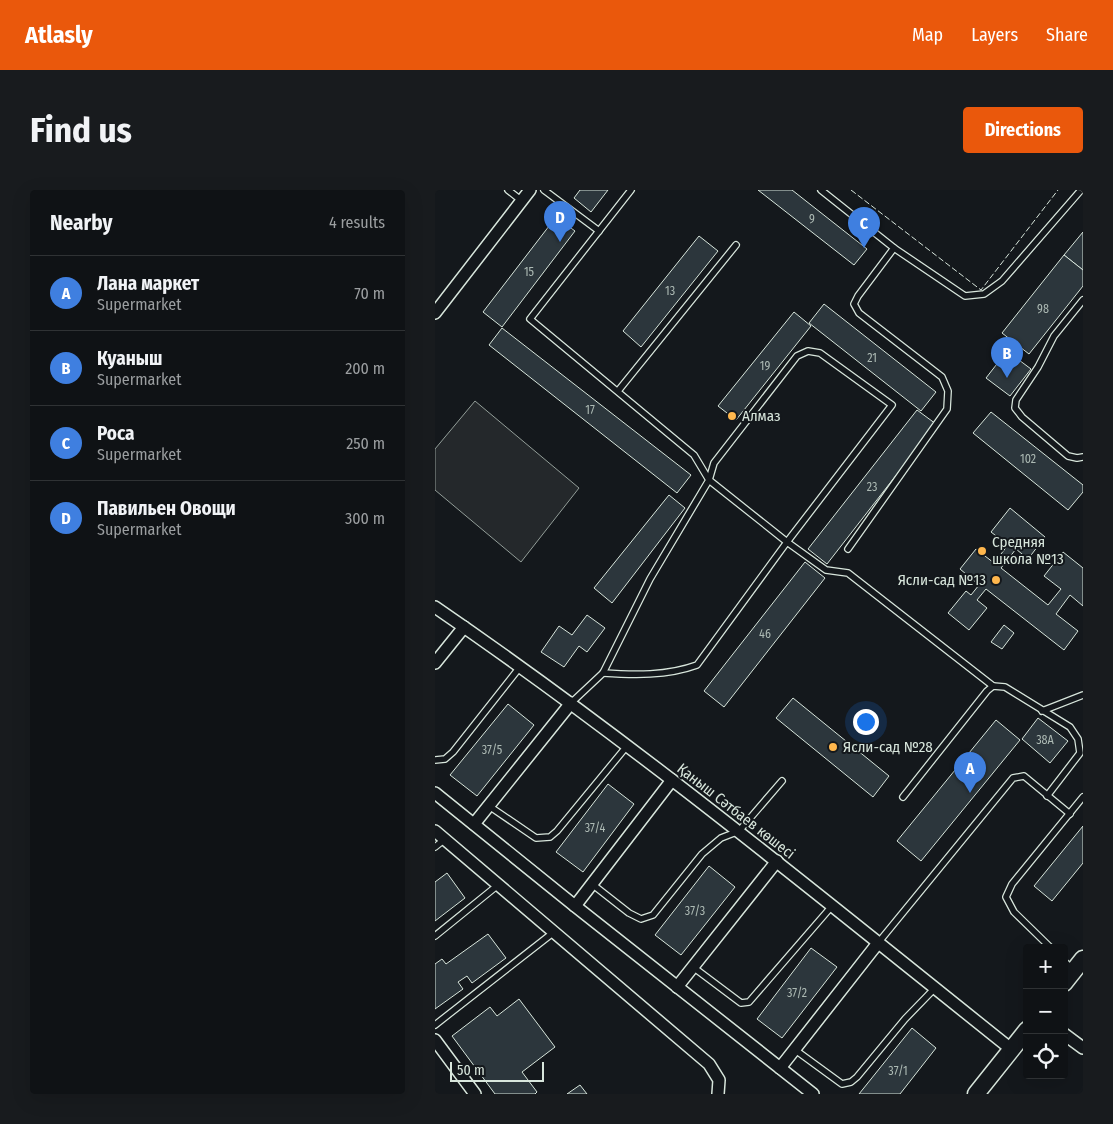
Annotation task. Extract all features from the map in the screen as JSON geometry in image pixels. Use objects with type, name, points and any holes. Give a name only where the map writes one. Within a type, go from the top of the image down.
[{"type":"street","points":[[435,313],[530,190]]},
{"type":"street","name":"Қаныш Сәтбаев көшесі","points":[[435,607],[571,704],[739,831],[1011,1049]]},
{"type":"street","points":[[435,663],[463,627]]},
{"type":"street","points":[[474,824],[571,704]]},
{"type":"street","points":[[575,906],[672,780]]},
{"type":"street","points":[[435,793],[813,1094]]},
{"type":"street","points":[[435,831],[709,1064],[719,1080],[718,1094]]},
{"type":"street","points":[[677,987],[777,862]]},
{"type":"street","points":[[780,1068],[878,943]]},
{"type":"street","points":[[976,1094],[1024,1034]]},
{"type":"street","points":[[1068,1037],[1083,1048]]},
{"type":"street","points":[[435,1040],[475,1094]]},
{"type":"lane","points":[[508,190],[522,200]]},
{"type":"lane","points":[[544,190],[599,232]]},
{"type":"lane","points":[[631,190],[530,319],[695,455],[709,480],[787,542],[827,570],[848,573],[993,686],[1005,687],[1070,727],[1078,740],[1079,753],[1047,796]]},
{"type":"lane","points":[[821,190],[894,248],[965,296],[984,294],[1002,281],[1081,190]]},
{"type":"lane","points":[[619,391],[736,245]]},
{"type":"lane","points":[[847,549],[947,409],[948,390],[943,377],[859,313],[854,304],[894,248]]},
{"type":"lane","points":[[1083,300],[1054,336],[1038,367],[1016,400],[1015,408],[1022,417],[1068,456],[1083,457]]},
{"type":"lane","points":[[571,704],[603,673],[650,579],[709,480],[714,463],[797,356],[808,351],[820,353],[892,405],[787,542],[697,665],[687,669],[641,676],[603,673]]},
{"type":"lane","points":[[435,760],[445,759],[453,752],[519,667]]},
{"type":"lane","points":[[903,797],[993,686]]},
{"type":"lane","points":[[1042,711],[1083,695]]},
{"type":"lane","points":[[488,805],[536,838],[549,837],[557,832],[627,746]]},
{"type":"lane","points":[[878,943],[1013,778],[1024,776],[1070,814]]},
{"type":"lane","points":[[592,884],[641,919],[653,915],[702,854],[721,838],[739,831],[782,781]]},
{"type":"lane","points":[[1047,944],[1014,912],[1006,897],[1013,884],[1083,798]]},
{"type":"lane","points":[[435,847],[445,839]]},
{"type":"lane","points":[[435,936],[498,885]]},
{"type":"lane","points":[[692,967],[741,1003],[749,1002],[832,906]]},
{"type":"lane","points":[[435,1024],[554,932]]},
{"type":"lane","points":[[794,1049],[842,1084],[851,1082],[905,1019],[935,988]]},
{"type":"shaded area","points":[[475,401],[579,488],[521,562],[435,490],[435,449]]},
{"type":"building","points":[[580,190],[608,190],[591,212],[574,198]]},
{"type":"building","points":[[758,190],[792,190],[867,249],[854,265]]},
{"type":"building","points":[[556,217],[575,231],[502,327],[483,312]]},
{"type":"building","points":[[1083,232],[1083,270],[1064,255]]},
{"type":"building","points":[[699,236],[718,251],[641,347],[623,331]]},
{"type":"building","points":[[1064,255],[1083,270],[1083,286],[1029,354],[1002,333]]},
{"type":"building","points":[[824,304],[936,392],[921,411],[809,323]]},
{"type":"building","points":[[794,312],[811,326],[736,420],[718,406]]},
{"type":"building","points":[[502,328],[691,475],[677,493],[489,345]]},
{"type":"building","points":[[1007,351],[1031,369],[1010,396],[986,378]]},
{"type":"building","points":[[917,410],[936,424],[827,564],[808,549]]},
{"type":"building","points":[[991,412],[1083,485],[1083,492],[1068,510],[973,433]]},
{"type":"building","points":[[669,495],[685,508],[612,603],[594,588]]},
{"type":"building","name":"Ясли-сад №13","points":[[1010,508],[1045,537],[1028,559],[1016,549],[1001,568],[1048,605],[1061,589],[1044,576],[1063,552],[1083,568],[1083,606],[1070,595],[1056,614],[1078,631],[1064,650],[986,589],[977,600],[987,608],[969,630],[948,613],[966,591],[971,595],[979,585],[960,569],[976,549],[994,563],[1008,545],[991,532]]},
{"type":"building","points":[[805,562],[825,578],[724,707],[704,691]]},
{"type":"building","points":[[587,615],[605,628],[587,652],[579,646],[564,667],[541,652],[559,626],[572,635]]},
{"type":"building","points":[[1004,625],[1014,633],[1002,649],[991,642]]},
{"type":"building","name":"Ясли-сад №28","points":[[793,698],[889,776],[873,797],[776,718]]},
{"type":"building","points":[[508,704],[534,725],[477,796],[450,775]]},
{"type":"building","points":[[1038,718],[1068,741],[1050,763],[1022,739]]},
{"type":"building","points":[[996,720],[1020,740],[921,861],[897,841]]},
{"type":"building","points":[[608,784],[634,804],[583,872],[556,852]]},
{"type":"building","points":[[1083,826],[1083,863],[1052,901],[1034,886]]},
{"type":"building","points":[[709,866],[735,887],[681,955],[655,935]]},
{"type":"building","points":[[447,873],[465,898],[435,921],[435,882]]},
{"type":"building","points":[[488,934],[506,958],[472,983],[467,976],[458,982],[463,989],[435,1009],[435,964],[442,959],[446,964]]},
{"type":"building","points":[[811,948],[837,967],[782,1038],[757,1019]]},
{"type":"building","points":[[519,999],[555,1047],[522,1072],[537,1092],[535,1094],[495,1094],[452,1036],[490,1007],[497,1016]]},
{"type":"building","points":[[912,1028],[936,1048],[900,1094],[859,1094]]},
{"type":"building","points":[[580,1085],[587,1094],[567,1094]]},
{"type":"fence","points":[[851,190],[981,290],[1058,190]]},
{"type":"place","name":"Павильен Овощи","points":[[560,242]]},
{"type":"place","name":"Роса","points":[[864,248]]},
{"type":"place","name":"Куаныш","points":[[1007,378]]},
{"type":"place","name":"Алмаз","points":[[732,416]]},
{"type":"place","name":"Средняя школа №13","points":[[982,551]]},
{"type":"place","name":"Ясли-сад №13","points":[[996,580]]},
{"type":"place","name":"Ясли-сад №28","points":[[833,747]]},
{"type":"place","name":"Лана маркет","points":[[970,793]]}]
